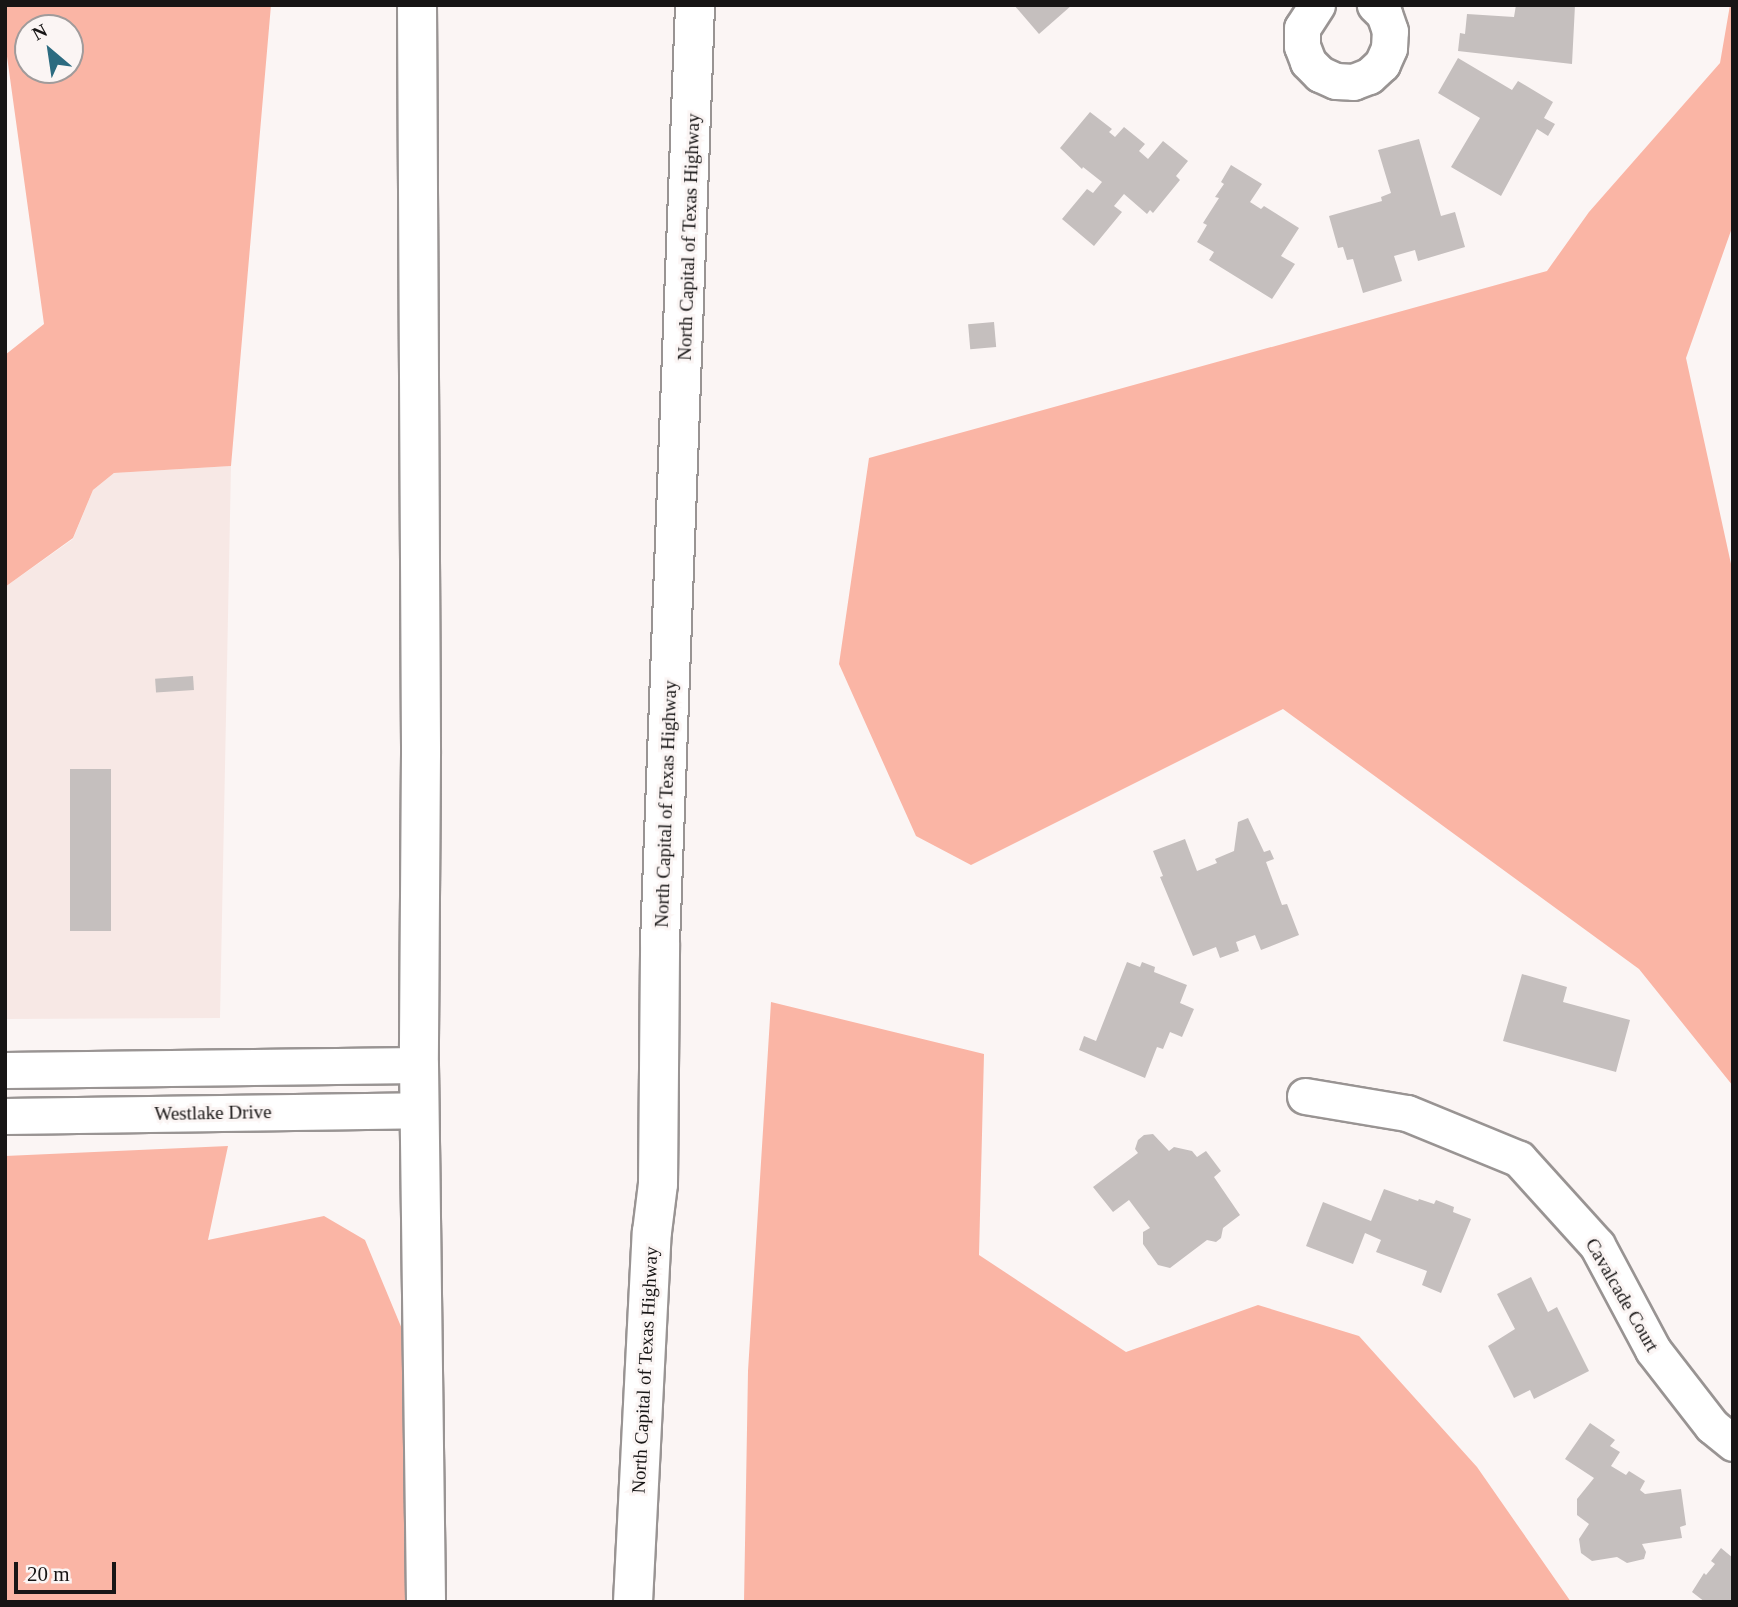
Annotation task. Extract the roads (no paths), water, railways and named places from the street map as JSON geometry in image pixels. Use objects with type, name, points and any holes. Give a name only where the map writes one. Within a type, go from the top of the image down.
[{"type":"highway","points":[[417,5],[421,754],[419,1065],[426,1602]]},
{"type":"highway","name":"North Capital of Texas Highway","points":[[633,1602],[651,1246],[658,1184],[660,943],[695,5]]},
{"type":"street","points":[[1309,8],[1302,28],[1302,46],[1308,62],[1320,74],[1336,81],[1353,82],[1369,76],[1382,64],[1389,48],[1390,31],[1384,14],[1375,5]]},
{"type":"street","points":[[5,1070],[419,1065]]},
{"type":"street","name":"Cavalcade Court","points":[[1305,1096],[1407,1113],[1519,1159],[1597,1245],[1653,1350],[1712,1426],[1733,1443]]},
{"type":"street","name":"Westlake Drive","points":[[5,1116],[420,1110]]}]
